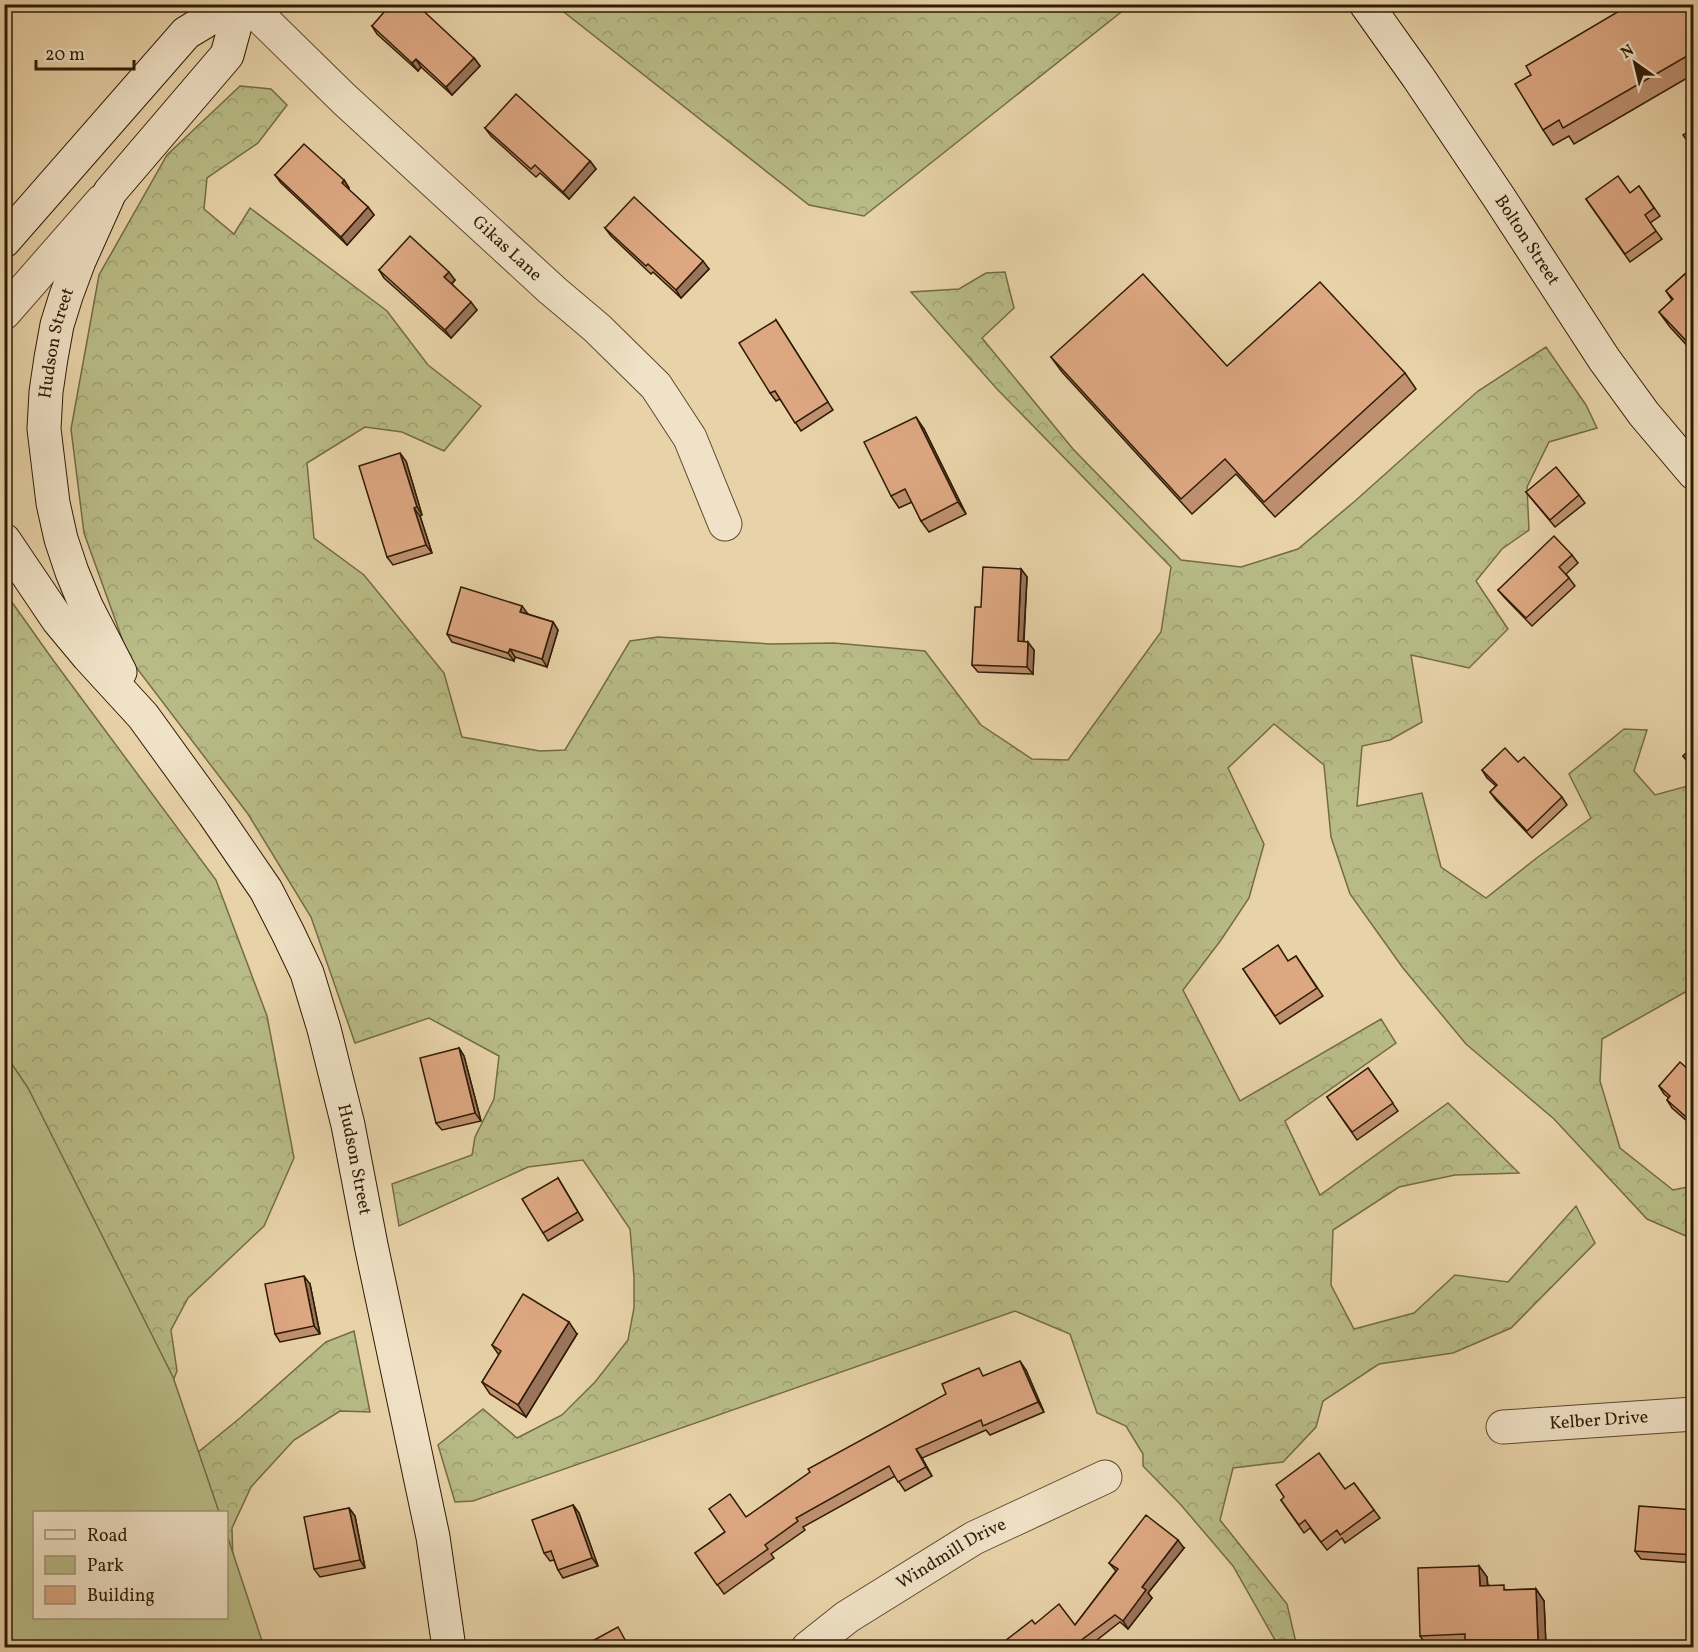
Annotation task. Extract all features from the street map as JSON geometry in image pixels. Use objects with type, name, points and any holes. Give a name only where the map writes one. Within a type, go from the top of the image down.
[{"type":"street","points":[[4,241],[186,33],[234,4]]},
{"type":"street","name":"Hudson Street","points":[[143,716],[90,614],[61,539],[53,503],[44,429],[46,392],[57,325],[66,296],[110,192],[227,55],[241,4]]},
{"type":"street","name":"Gikas Lane","points":[[247,4],[344,99],[552,290],[597,328],[656,386],[690,438],[725,524]]},
{"type":"street","name":"Bolton Street","points":[[1366,4],[1497,193],[1611,368],[1644,414],[1694,473]]},
{"type":"street","points":[[4,312],[110,192]]},
{"type":"street","name":"Hudson Street","points":[[4,540],[58,620],[143,716],[214,814],[266,890],[307,973],[324,1029],[348,1125],[433,1538],[449,1647]]},
{"type":"street","name":"Kelber Drive","points":[[1503,1427],[1694,1414]]},
{"type":"street","name":"Windmill Drive","points":[[808,1647],[847,1617],[974,1538],[1105,1477]]},
{"type":"green space","points":[[555,5],[1130,5],[864,216],[809,205]]},
{"type":"green space","points":[[240,86],[271,89],[287,105],[258,143],[207,178],[204,209],[234,234],[250,208],[387,311],[428,365],[481,406],[444,451],[402,432],[365,427],[307,463],[314,538],[364,575],[444,673],[462,737],[540,751],[565,750],[630,641],[658,637],[771,644],[834,643],[925,651],[981,725],[1032,759],[1068,760],[1161,632],[1171,567],[997,389],[911,292],[959,289],[986,273],[1005,272],[1014,308],[982,338],[1073,449],[1181,560],[1241,567],[1298,549],[1478,391],[1546,347],[1586,405],[1597,428],[1549,442],[1527,487],[1529,530],[1502,549],[1476,581],[1508,629],[1469,668],[1411,655],[1422,722],[1390,740],[1362,746],[1357,806],[1422,793],[1441,867],[1486,898],[1591,818],[1569,774],[1624,729],[1647,730],[1634,771],[1655,795],[1691,785],[1693,787],[1693,995],[1687,991],[1602,1039],[1600,1081],[1620,1148],[1673,1190],[1693,1186],[1693,1239],[1647,1219],[1554,1119],[1466,1044],[1403,968],[1350,894],[1331,837],[1324,765],[1274,724],[1228,768],[1264,844],[1249,898],[1183,990],[1240,1101],[1381,1019],[1396,1043],[1285,1121],[1320,1195],[1448,1103],[1519,1173],[1455,1175],[1399,1187],[1333,1230],[1331,1285],[1354,1329],[1414,1313],[1455,1275],[1508,1282],[1576,1206],[1595,1243],[1511,1328],[1453,1353],[1379,1364],[1323,1401],[1316,1427],[1283,1462],[1233,1468],[1220,1520],[1287,1604],[1297,1647],[1279,1647],[1233,1566],[1181,1505],[1143,1466],[1143,1454],[1126,1426],[1097,1413],[1070,1334],[1015,1311],[473,1501],[455,1502],[438,1445],[483,1409],[517,1438],[562,1415],[595,1382],[628,1340],[634,1308],[630,1229],[583,1160],[528,1167],[399,1226],[392,1184],[472,1155],[475,1137],[494,1099],[499,1056],[429,1018],[355,1043],[311,917],[248,814],[129,658],[84,533],[71,429],[99,275],[167,155]]},
{"type":"green space","points":[[4,591],[216,880],[267,1016],[294,1158],[264,1226],[188,1298],[171,1330],[177,1371],[152,1434],[186,1462],[326,1342],[354,1331],[370,1412],[340,1411],[294,1440],[251,1487],[232,1528],[234,1602],[251,1638],[293,1647],[5,1647]]},
{"type":"green space","points":[[5,1054],[28,1088],[173,1377],[219,1511],[33,1511],[33,1619],[228,1619],[228,1538],[264,1647],[5,1647]]},
{"type":"building","points":[[391,4],[416,4],[474,58],[446,87],[416,59],[412,63],[372,26]]},
{"type":"building","points":[[1631,4],[1694,4],[1694,52],[1563,128],[1559,120],[1543,130],[1515,84],[1531,75],[1526,66]]},
{"type":"building","points":[[516,94],[590,161],[563,192],[535,165],[531,169],[485,128]]},
{"type":"building","points":[[1694,128],[1694,150],[1683,135]]},
{"type":"building","points":[[304,144],[344,180],[342,183],[368,207],[341,237],[275,175]]},
{"type":"building","points":[[1618,176],[1630,193],[1639,186],[1654,208],[1645,215],[1656,231],[1625,254],[1586,199]]},
{"type":"building","points":[[634,197],[703,261],[676,290],[605,228]]},
{"type":"building","points":[[410,236],[449,272],[444,277],[471,302],[445,330],[379,270]]},
{"type":"building","points":[[1694,266],[1694,349],[1659,312],[1673,299],[1666,291]]},
{"type":"building","points":[[1143,274],[1227,366],[1320,282],[1405,373],[1264,502],[1225,459],[1181,499],[1051,357]]},
{"type":"building","points":[[776,320],[828,402],[795,423],[775,391],[770,393],[739,343]]},
{"type":"building","points":[[916,417],[958,502],[921,521],[905,489],[891,496],[864,442]]},
{"type":"building","points":[[400,453],[426,545],[387,557],[359,466]]},
{"type":"building","points":[[1556,467],[1579,495],[1550,520],[1526,492]]},
{"type":"building","points":[[1554,536],[1572,555],[1559,567],[1569,578],[1526,618],[1498,590]]},
{"type":"building","points":[[983,567],[1021,569],[1018,641],[1028,642],[1027,667],[972,665],[975,607],[981,607]]},
{"type":"building","points":[[461,587],[522,606],[520,612],[553,622],[542,659],[510,649],[508,653],[447,634]]},
{"type":"building","points":[[1694,746],[1694,767],[1683,756]]},
{"type":"building","points":[[1505,748],[1518,762],[1524,757],[1562,797],[1527,831],[1490,792],[1497,785],[1482,770]]},
{"type":"building","points":[[1278,945],[1288,961],[1296,956],[1317,988],[1275,1016],[1243,969]]},
{"type":"building","points":[[459,1048],[475,1113],[436,1123],[420,1058]]},
{"type":"building","points":[[1680,1062],[1690,1071],[1694,1069],[1694,1124],[1667,1100],[1670,1096],[1659,1086]]},
{"type":"building","points":[[1368,1068],[1393,1103],[1352,1132],[1327,1097]]},
{"type":"building","points":[[558,1178],[578,1212],[543,1233],[522,1199]]},
{"type":"building","points":[[304,1276],[314,1326],[275,1334],[265,1284]]},
{"type":"building","points":[[523,1294],[569,1322],[518,1405],[482,1382],[501,1351],[492,1345]]},
{"type":"building","points":[[1020,1361],[1038,1402],[983,1426],[981,1420],[916,1449],[926,1467],[898,1482],[889,1466],[796,1518],[798,1521],[765,1545],[768,1549],[717,1585],[695,1553],[725,1532],[709,1509],[730,1494],[746,1517],[810,1472],[808,1469],[946,1394],[942,1384],[979,1368],[983,1376]]},
{"type":"building","points":[[1319,1453],[1345,1489],[1354,1483],[1374,1510],[1340,1535],[1337,1530],[1321,1542],[1305,1520],[1299,1525],[1281,1500],[1284,1497],[1276,1485]]},
{"type":"building","points":[[573,1505],[592,1558],[558,1570],[551,1551],[544,1553],[532,1520]]},
{"type":"building","points":[[1639,1506],[1694,1510],[1694,1555],[1635,1551]]},
{"type":"building","points":[[349,1508],[360,1560],[314,1569],[304,1517]]},
{"type":"building","points":[[1146,1515],[1178,1540],[1142,1587],[1146,1590],[1123,1621],[1115,1615],[1072,1647],[1005,1647],[1008,1645],[1005,1641],[1032,1620],[1035,1624],[1059,1604],[1075,1625],[1118,1569],[1109,1563]]},
{"type":"building","points":[[1479,1566],[1480,1586],[1504,1585],[1504,1590],[1536,1589],[1538,1640],[1465,1640],[1465,1634],[1420,1636],[1418,1568]]},
{"type":"building","points":[[618,1627],[629,1647],[587,1647],[585,1645]]}]
